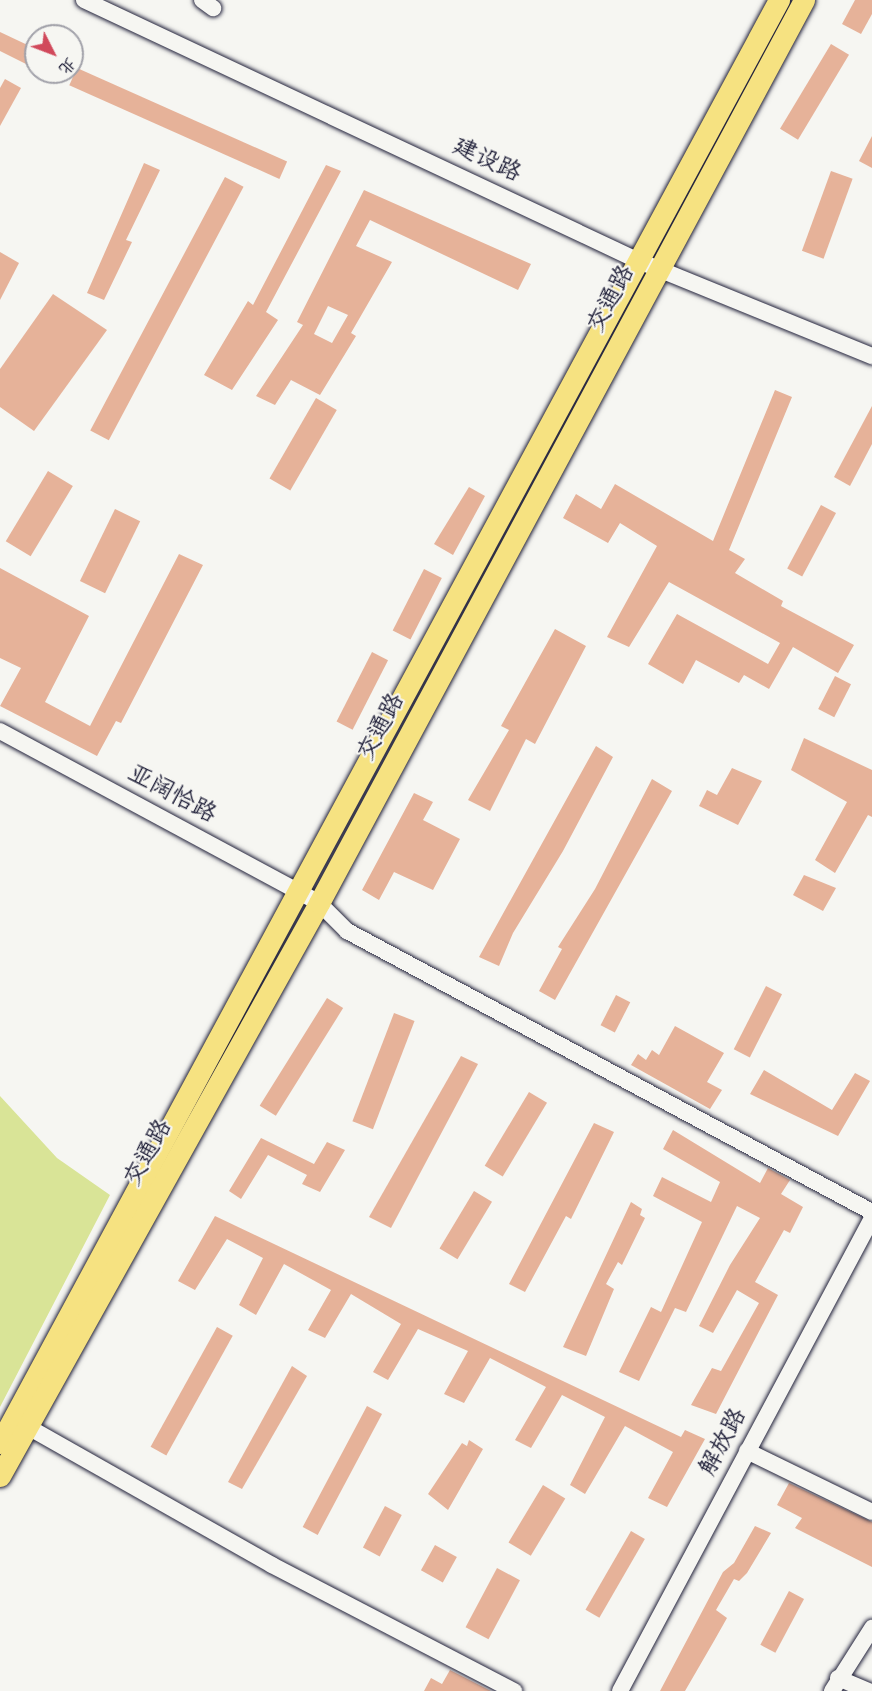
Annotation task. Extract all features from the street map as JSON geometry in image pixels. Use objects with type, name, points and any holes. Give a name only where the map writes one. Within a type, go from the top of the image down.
[{"type":"main road","points":[[648,265],[779,0]]},
{"type":"main road","name":"交通路","points":[[0,1476],[648,265],[804,0]]},
{"type":"main road","points":[[0,1443],[309,898]]},
{"type":"street","name":"建设路","points":[[84,0],[648,265],[872,356]]},
{"type":"street","name":"亚阔恰路","points":[[0,731],[309,898],[347,931],[872,1212]]},
{"type":"street","name":"解放路","points":[[620,1691],[872,1218]]},
{"type":"street","points":[[28,1426],[272,1564],[514,1691]]},
{"type":"street","points":[[747,1451],[872,1512]]},
{"type":"street","points":[[868,1691],[835,1684],[872,1628]]},
{"type":"green space","points":[[0,1096],[57,1158],[110,1195],[0,1407]]},
{"type":"building","points":[[855,0],[872,0],[872,14],[861,34],[842,24]]},
{"type":"building","points":[[0,32],[24,43],[24,63],[0,51]]},
{"type":"building","points":[[831,44],[849,55],[798,140],[780,129]]},
{"type":"building","points":[[84,71],[287,162],[279,179],[70,84],[84,84]]},
{"type":"building","points":[[5,79],[21,88],[0,126],[0,88]]},
{"type":"building","points":[[872,136],[872,168],[859,161]]},
{"type":"building","points":[[144,163],[160,170],[126,240],[132,242],[104,300],[87,293]]},
{"type":"building","points":[[326,165],[341,171],[266,312],[278,320],[232,390],[204,375],[248,301],[253,305]]},
{"type":"building","points":[[831,171],[853,179],[824,259],[802,251]]},
{"type":"building","points":[[225,177],[244,187],[109,440],[90,430]]},
{"type":"building","points":[[364,190],[531,264],[518,290],[370,220],[356,246],[392,262],[351,333],[356,336],[320,395],[291,380],[275,405],[256,396],[303,325],[297,322]],"holes":[[[328,306],[348,315],[332,343],[314,334]]]},
{"type":"building","points":[[0,252],[19,263],[0,300]]},
{"type":"building","points":[[53,294],[107,330],[34,431],[0,407],[0,369]]},
{"type":"building","points":[[775,390],[792,397],[729,550],[745,559],[735,573],[783,601],[781,606],[854,645],[838,673],[793,647],[769,689],[744,675],[739,683],[696,660],[683,684],[648,664],[677,614],[768,664],[780,643],[669,582],[629,647],[607,637],[657,546],[620,523],[608,543],[563,518],[576,494],[601,509],[615,484],[713,541]]},
{"type":"building","points":[[316,398],[337,410],[290,491],[270,479]]},
{"type":"building","points":[[872,406],[872,444],[850,486],[834,477]]},
{"type":"building","points":[[48,471],[73,486],[31,556],[6,541]]},
{"type":"building","points":[[469,487],[485,496],[453,555],[434,544]]},
{"type":"building","points":[[821,505],[836,513],[802,577],[787,569]]},
{"type":"building","points":[[115,509],[140,521],[105,593],[80,581]]},
{"type":"building","points":[[179,554],[203,565],[121,723],[116,721],[97,756],[0,706],[21,668],[0,658],[0,568],[89,616],[45,702],[90,726]]},
{"type":"building","points":[[424,569],[442,578],[410,640],[393,630]]},
{"type":"building","points":[[555,629],[586,646],[535,744],[526,739],[490,811],[468,800],[509,730],[501,726]]},
{"type":"building","points":[[372,652],[388,660],[353,730],[337,721]]},
{"type":"building","points":[[835,676],[851,684],[834,717],[818,709]]},
{"type":"building","points":[[804,738],[872,770],[872,817],[868,815],[835,873],[815,860],[847,802],[791,770]]},
{"type":"building","points":[[596,746],[613,757],[563,851],[513,933],[499,966],[479,957]]},
{"type":"building","points":[[732,768],[762,781],[738,825],[699,806],[707,790],[717,795]]},
{"type":"building","points":[[652,779],[672,791],[555,1000],[539,991],[562,949],[558,947],[595,889]]},
{"type":"building","points":[[414,793],[433,802],[423,820],[460,839],[433,890],[394,872],[379,900],[362,890]]},
{"type":"building","points":[[804,875],[836,888],[823,911],[793,895]]},
{"type":"building","points":[[766,986],[782,994],[750,1057],[734,1049]]},
{"type":"building","points":[[616,995],[630,1002],[615,1033],[601,1025]]},
{"type":"building","points":[[327,998],[343,1008],[276,1116],[260,1106]]},
{"type":"building","points":[[394,1013],[415,1021],[373,1129],[352,1121]]},
{"type":"building","points":[[675,1026],[724,1053],[707,1082],[722,1090],[710,1109],[631,1065],[638,1054],[646,1060],[652,1050],[659,1055]]},
{"type":"building","points":[[461,1056],[478,1064],[391,1228],[369,1217]]},
{"type":"building","points":[[764,1070],[832,1110],[855,1073],[870,1081],[838,1136],[750,1094]]},
{"type":"building","points":[[529,1092],[547,1103],[503,1177],[485,1166]]},
{"type":"building","points":[[594,1123],[614,1132],[571,1219],[566,1216],[525,1292],[509,1284]]},
{"type":"building","points":[[673,1130],[760,1183],[768,1168],[790,1180],[781,1194],[803,1207],[790,1233],[784,1230],[755,1282],[778,1295],[716,1414],[691,1405],[712,1368],[721,1371],[759,1303],[737,1290],[713,1333],[699,1326],[730,1265],[760,1218],[737,1206],[686,1312],[675,1308],[639,1381],[619,1372],[651,1307],[661,1312],[702,1222],[653,1196],[662,1177],[711,1202],[720,1182],[663,1149]]},
{"type":"building","points":[[261,1138],[314,1164],[327,1142],[345,1150],[320,1192],[302,1184],[307,1175],[268,1155],[241,1199],[229,1191]]},
{"type":"building","points":[[474,1191],[492,1202],[457,1259],[439,1248]]},
{"type":"building","points":[[631,1202],[642,1209],[640,1215],[645,1218],[622,1265],[618,1262],[606,1284],[614,1289],[586,1356],[563,1347]]},
{"type":"building","points":[[215,1216],[681,1437],[685,1430],[705,1439],[667,1507],[648,1498],[673,1452],[625,1426],[585,1494],[570,1485],[605,1417],[562,1395],[531,1448],[515,1440],[546,1387],[490,1358],[464,1403],[444,1394],[468,1351],[418,1329],[388,1380],[373,1372],[401,1324],[351,1294],[325,1338],[308,1330],[331,1290],[284,1264],[256,1315],[239,1305],[263,1258],[227,1239],[195,1290],[178,1281]]},
{"type":"building","points":[[217,1327],[233,1336],[166,1456],[151,1447]]},
{"type":"building","points":[[292,1366],[307,1376],[242,1489],[228,1482]]},
{"type":"building","points":[[367,1406],[382,1414],[318,1535],[303,1527]]},
{"type":"building","points":[[469,1440],[483,1449],[448,1510],[428,1494],[462,1443],[467,1446]]},
{"type":"building","points":[[789,1483],[872,1522],[872,1567],[795,1528],[802,1518],[777,1505]]},
{"type":"building","points":[[543,1485],[565,1498],[531,1556],[508,1542]]},
{"type":"building","points":[[385,1506],[402,1515],[380,1556],[363,1547]]},
{"type":"building","points":[[755,1526],[771,1533],[747,1573],[739,1581],[734,1579],[716,1610],[727,1618],[714,1641],[685,1691],[660,1691],[723,1572],[734,1563]]},
{"type":"building","points":[[631,1531],[645,1539],[599,1618],[586,1610]]},
{"type":"building","points":[[435,1545],[457,1557],[443,1582],[421,1570]]},
{"type":"building","points":[[497,1568],[520,1580],[489,1639],[466,1627]]},
{"type":"building","points":[[789,1591],[804,1599],[775,1653],[760,1645]]},
{"type":"building","points":[[450,1670],[491,1691],[424,1691],[431,1678],[442,1684]]}]
